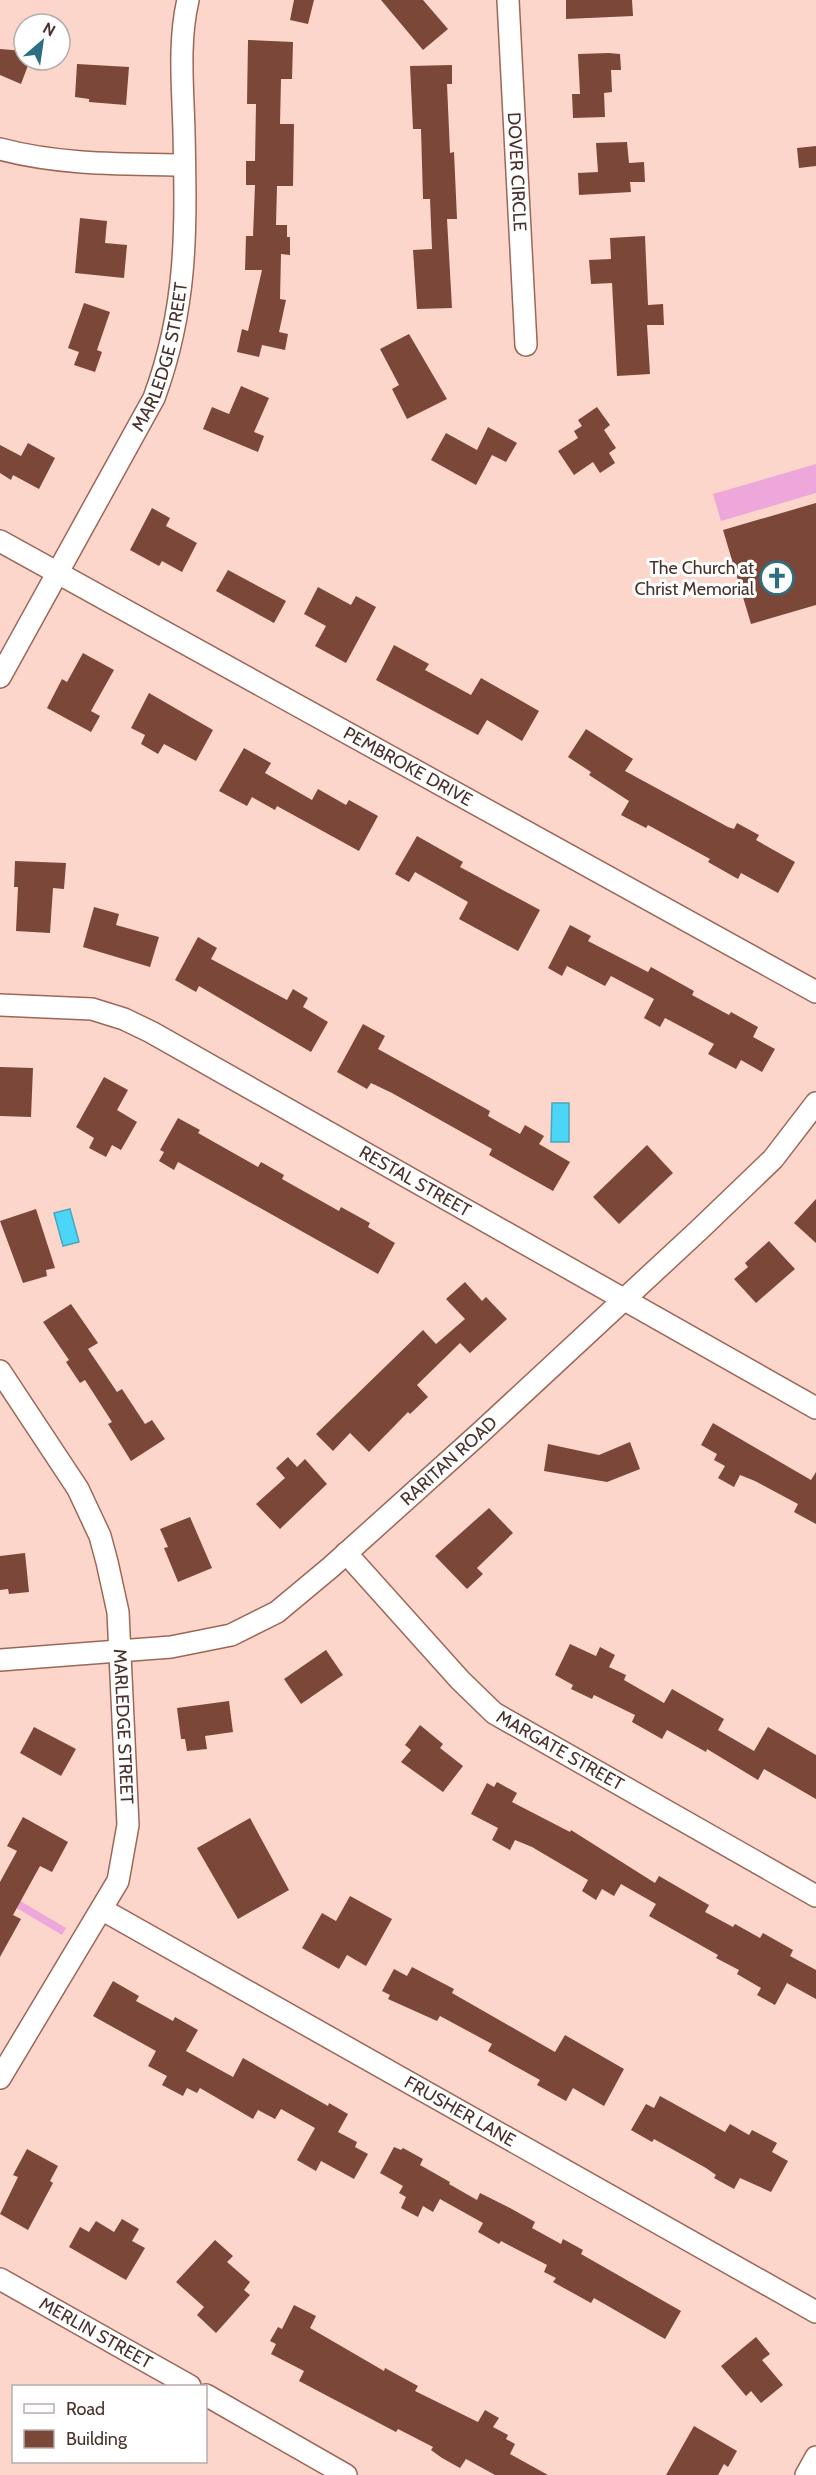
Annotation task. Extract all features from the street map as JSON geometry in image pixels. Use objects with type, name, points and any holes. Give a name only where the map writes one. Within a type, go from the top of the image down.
[{"type":"street","name":"MARLEDGE STREET","points":[[0,677],[154,398],[167,363],[181,296],[184,165],[182,68],[188,0]]},
{"type":"street","name":"DOVER CIRCLE","points":[[508,0],[526,345]]},
{"type":"street","points":[[0,149],[38,158],[80,162],[184,165]]},
{"type":"street","name":"PEMBROKE DRIVE","points":[[0,541],[816,992]]},
{"type":"street","name":"RESTAL STREET","points":[[0,1005],[92,1009],[124,1019],[627,1299],[816,1408]]},
{"type":"street","name":"RARITAN ROAD","points":[[0,1660],[120,1653],[171,1647],[231,1635],[277,1612],[346,1553],[627,1299],[773,1159],[816,1103]]},
{"type":"street","name":"MARLEDGE STREET","points":[[0,1371],[78,1489],[100,1536],[118,1612],[128,1825],[118,1881],[103,1910],[0,2078]]},
{"type":"street","name":"MARGATE STREET","points":[[346,1553],[460,1680],[494,1713],[816,1896]]},
{"type":"street","name":"FRUSHER LANE","points":[[103,1910],[816,2312]]},
{"type":"street","name":"MERLIN STREET","points":[[0,2279],[188,2385]]},
{"type":"street","points":[[207,2397],[346,2475]]},
{"type":"street","points":[[806,2475],[816,2457]]},
{"type":"shaded area","points":[[816,464],[816,493],[721,521],[713,494]]},
{"type":"shaded area","points":[[0,1889],[66,1928],[62,1935],[0,1898]]},
{"type":"water","points":[[552,1103],[569,1103],[569,1142],[551,1142]]},
{"type":"water","points":[[70,1209],[79,1242],[63,1246],[54,1213]]},
{"type":"building","points":[[294,0],[314,0],[308,24],[290,20]]},
{"type":"building","points":[[381,0],[423,0],[448,29],[423,50]]},
{"type":"building","points":[[566,0],[632,0],[633,16],[566,19]]},
{"type":"building","points":[[248,40],[293,42],[292,79],[281,79],[280,124],[294,124],[293,186],[277,186],[276,225],[287,225],[287,237],[290,237],[290,255],[281,254],[280,299],[286,300],[279,332],[288,334],[285,350],[262,345],[259,357],[237,352],[242,329],[248,331],[262,270],[245,270],[246,236],[253,236],[255,185],[246,185],[246,161],[255,161],[256,104],[247,104]]},
{"type":"building","points":[[0,49],[12,50],[12,72],[26,72],[21,84],[0,75]]},
{"type":"building","points":[[578,54],[620,54],[621,70],[611,70],[612,92],[604,93],[605,117],[573,118],[572,94],[580,94]]},
{"type":"building","points":[[77,64],[129,67],[126,105],[89,102],[89,99],[75,97]]},
{"type":"building","points":[[452,65],[452,84],[447,84],[450,153],[454,152],[457,219],[447,219],[452,308],[417,309],[413,250],[432,249],[430,199],[423,199],[421,129],[413,129],[410,66]]},
{"type":"building","points":[[627,142],[629,163],[644,162],[645,182],[630,182],[631,192],[579,195],[578,173],[598,172],[596,143]]},
{"type":"building","points":[[816,146],[816,166],[799,168],[797,148]]},
{"type":"building","points":[[80,218],[107,221],[105,243],[127,245],[124,278],[75,273]]},
{"type":"building","points":[[645,236],[648,305],[663,304],[664,325],[647,325],[650,374],[617,376],[612,283],[591,284],[589,260],[611,259],[610,238]]},
{"type":"building","points":[[84,303],[110,312],[97,350],[102,352],[95,372],[74,365],[79,352],[68,348]]},
{"type":"building","points":[[409,334],[447,399],[407,419],[392,389],[399,385],[380,349]]},
{"type":"building","points":[[241,386],[269,398],[254,432],[264,436],[258,452],[203,429],[212,407],[229,414]]},
{"type":"building","points":[[597,407],[610,425],[604,430],[616,448],[609,453],[615,463],[600,473],[593,462],[574,475],[558,451],[578,438],[574,431],[582,426],[578,420]]},
{"type":"building","points":[[488,427],[517,443],[506,462],[492,455],[476,485],[431,460],[446,433],[477,450]]},
{"type":"building","points":[[28,443],[55,458],[39,489],[13,475],[11,480],[0,473],[0,445],[21,456]]},
{"type":"building","name":"The Church at Christ Memorial","points":[[816,503],[816,605],[751,624],[723,530]]},
{"type":"building","points":[[152,508],[170,518],[166,526],[197,543],[182,572],[162,561],[159,566],[130,550]]},
{"type":"building","points":[[228,570],[286,601],[274,623],[216,591]]},
{"type":"building","points":[[318,587],[351,605],[356,596],[376,607],[346,663],[315,646],[326,626],[304,614]]},
{"type":"building","points":[[394,645],[429,664],[425,670],[471,695],[481,678],[539,711],[522,741],[487,720],[478,735],[376,680]]},
{"type":"building","points":[[83,653],[114,670],[91,711],[100,716],[91,732],[47,708],[62,679],[67,682]]},
{"type":"building","points":[[149,693],[213,730],[196,761],[164,744],[158,754],[141,744],[145,735],[131,728]]},
{"type":"building","points":[[586,729],[633,759],[625,771],[728,827],[734,829],[737,823],[759,835],[756,840],[795,862],[778,893],[741,873],[738,879],[708,862],[710,859],[648,825],[646,828],[621,815],[629,801],[589,775],[591,772],[568,757]]},
{"type":"building","points":[[244,748],[271,763],[265,773],[312,800],[318,789],[346,805],[349,800],[378,816],[359,851],[277,806],[275,810],[252,797],[247,806],[219,791]]},
{"type":"building","points":[[417,836],[463,862],[460,867],[540,910],[518,951],[459,919],[468,902],[415,872],[409,882],[395,874]]},
{"type":"building","points":[[15,861],[66,863],[64,889],[53,888],[50,933],[16,931],[18,887],[14,887]]},
{"type":"building","points":[[94,907],[119,914],[116,925],[159,937],[150,967],[83,947]]},
{"type":"building","points":[[570,925],[591,936],[588,941],[648,972],[651,967],[694,991],[692,995],[729,1015],[731,1012],[758,1027],[753,1037],[775,1049],[762,1072],[741,1060],[736,1069],[708,1054],[714,1044],[665,1018],[660,1027],[644,1018],[654,999],[611,976],[605,986],[567,966],[562,976],[548,968]]},
{"type":"building","points":[[198,937],[217,948],[211,959],[287,1000],[293,989],[308,998],[303,1007],[328,1022],[311,1052],[199,986],[196,992],[175,980]]},
{"type":"building","points":[[363,1024],[385,1036],[378,1049],[490,1111],[488,1116],[520,1134],[525,1125],[544,1136],[539,1144],[570,1162],[553,1191],[489,1155],[492,1149],[392,1093],[371,1083],[367,1089],[337,1072]]},
{"type":"building","points":[[0,1067],[33,1068],[31,1117],[0,1116]]},
{"type":"building","points":[[104,1077],[128,1090],[117,1110],[137,1122],[121,1150],[112,1145],[106,1157],[89,1148],[94,1138],[76,1127]]},
{"type":"building","points":[[178,1118],[200,1130],[198,1133],[258,1167],[261,1162],[284,1175],[282,1179],[339,1211],[341,1207],[370,1223],[368,1227],[395,1243],[378,1274],[178,1162],[174,1170],[159,1161],[164,1152],[160,1150]]},
{"type":"building","points":[[647,1145],[673,1173],[619,1224],[593,1197]]},
{"type":"building","points":[[816,1199],[816,1243],[794,1223]]},
{"type":"building","points":[[36,1209],[55,1268],[46,1270],[47,1276],[23,1283],[0,1221]]},
{"type":"building","points":[[769,1241],[795,1269],[756,1303],[734,1279],[748,1267],[745,1263]]},
{"type":"building","points":[[465,1282],[482,1301],[486,1297],[507,1319],[470,1353],[460,1343],[417,1385],[428,1397],[410,1414],[408,1412],[369,1452],[350,1433],[333,1451],[316,1434],[423,1330],[436,1344],[465,1319],[446,1299]]},
{"type":"building","points":[[71,1304],[98,1343],[88,1349],[117,1392],[122,1389],[145,1424],[152,1420],[165,1439],[131,1461],[108,1424],[112,1422],[85,1380],[80,1383],[66,1362],[69,1360],[43,1322]]},
{"type":"building","points":[[713,1423],[811,1480],[816,1472],[816,1524],[794,1512],[798,1504],[755,1481],[740,1475],[734,1487],[718,1478],[725,1466],[714,1460],[717,1454],[701,1445]]},
{"type":"building","points":[[630,1442],[640,1469],[607,1482],[544,1471],[548,1444],[599,1455]]},
{"type":"building","points":[[288,1457],[297,1467],[305,1459],[327,1484],[280,1529],[256,1504],[285,1478],[276,1468]]},
{"type":"building","points":[[489,1508],[513,1533],[477,1568],[483,1574],[467,1589],[435,1556]]},
{"type":"building","points":[[190,1517],[212,1568],[178,1582],[164,1548],[168,1547],[160,1529]]},
{"type":"building","points":[[25,1553],[29,1592],[9,1594],[8,1589],[0,1590],[0,1556]]},
{"type":"building","points":[[570,1644],[596,1656],[600,1647],[615,1655],[609,1667],[626,1675],[624,1680],[664,1703],[672,1689],[724,1719],[718,1730],[754,1751],[768,1727],[816,1755],[816,1799],[764,1769],[758,1780],[707,1749],[706,1752],[667,1730],[662,1739],[632,1722],[635,1715],[594,1695],[592,1699],[571,1689],[573,1685],[555,1675]]},
{"type":"building","points":[[326,1650],[343,1675],[301,1704],[284,1679]]},
{"type":"building","points":[[229,1701],[233,1732],[205,1736],[207,1749],[187,1751],[185,1739],[181,1739],[177,1708]]},
{"type":"building","points":[[420,1725],[443,1744],[440,1748],[463,1766],[443,1792],[401,1762],[411,1750],[405,1745]]},
{"type":"building","points":[[34,1727],[76,1749],[61,1776],[20,1753]]},
{"type":"building","points":[[497,1782],[517,1793],[512,1802],[570,1832],[571,1830],[655,1883],[659,1876],[709,1905],[705,1912],[733,1927],[735,1924],[760,1938],[763,1933],[793,1950],[790,1956],[816,1970],[816,1999],[787,1983],[775,2005],[757,1995],[761,1988],[737,1974],[739,1970],[716,1958],[718,1955],[649,1916],[656,1904],[621,1884],[614,1896],[602,1889],[596,1900],[582,1891],[588,1880],[532,1847],[515,1840],[510,1850],[492,1840],[498,1828],[471,1814],[487,1783],[494,1787]]},
{"type":"building","points":[[23,1817],[68,1842],[52,1872],[40,1866],[13,1915],[21,1919],[0,1957],[0,1882],[17,1851],[7,1846]]},
{"type":"building","points":[[250,1818],[289,1890],[238,1919],[197,1848]]},
{"type":"building","points":[[350,1896],[392,1919],[366,1966],[347,1955],[339,1969],[302,1948],[322,1913],[336,1921]]},
{"type":"building","points":[[412,1967],[454,1989],[452,1993],[555,2052],[565,2035],[624,2069],[604,2106],[573,2088],[566,2101],[537,2085],[540,2080],[488,2051],[492,2044],[440,2016],[437,2021],[388,1999],[390,1995],[382,1991],[394,1969],[407,1976]]},
{"type":"building","points":[[113,1981],[139,1996],[136,2001],[173,2021],[175,2017],[198,2030],[186,2051],[233,2077],[243,2058],[328,2106],[329,2103],[348,2114],[338,2132],[357,2142],[355,2147],[368,2154],[354,2179],[321,2161],[316,2171],[297,2160],[315,2128],[281,2109],[275,2119],[258,2110],[253,2119],[200,2088],[197,2093],[187,2088],[183,2096],[162,2085],[167,2076],[148,2066],[156,2051],[93,2016]]},
{"type":"building","points":[[660,2096],[725,2132],[730,2124],[749,2135],[752,2130],[777,2143],[772,2152],[788,2161],[771,2192],[740,2178],[734,2189],[714,2178],[716,2175],[706,2168],[654,2139],[652,2142],[631,2130],[646,2104],[654,2108]]},
{"type":"building","points":[[394,2147],[401,2150],[403,2148],[423,2159],[420,2165],[477,2200],[480,2193],[535,2222],[532,2228],[561,2244],[563,2239],[583,2250],[581,2254],[681,2311],[665,2339],[594,2298],[591,2303],[553,2282],[556,2278],[544,2272],[547,2265],[501,2241],[499,2244],[478,2232],[483,2223],[440,2199],[433,2212],[423,2206],[418,2217],[401,2208],[406,2197],[399,2193],[403,2186],[380,2173]]},
{"type":"building","points":[[27,2149],[58,2166],[50,2181],[53,2183],[28,2230],[0,2214],[18,2177],[13,2175]]},
{"type":"building","points":[[122,2219],[139,2229],[132,2241],[145,2248],[126,2280],[69,2247],[80,2227],[89,2232],[96,2221],[114,2232]]},
{"type":"building","points":[[215,2240],[233,2256],[227,2262],[250,2282],[244,2290],[250,2295],[216,2333],[197,2315],[204,2307],[176,2282]]},
{"type":"building","points":[[294,2305],[316,2316],[310,2328],[384,2371],[385,2368],[418,2386],[415,2391],[478,2422],[485,2410],[499,2418],[493,2427],[508,2435],[506,2439],[515,2444],[510,2454],[548,2475],[495,2475],[466,2459],[460,2468],[431,2450],[433,2447],[398,2429],[396,2432],[299,2381],[304,2371],[271,2354],[276,2344],[270,2341],[278,2327],[282,2329]]},
{"type":"building","points":[[756,2337],[770,2354],[762,2360],[783,2385],[761,2403],[751,2391],[746,2396],[721,2366]]},
{"type":"building","points":[[694,2426],[737,2451],[728,2467],[724,2464],[718,2475],[666,2475]]},
{"type":"place","name":"The Church at Christ Memorial","points":[[777,578]]}]
